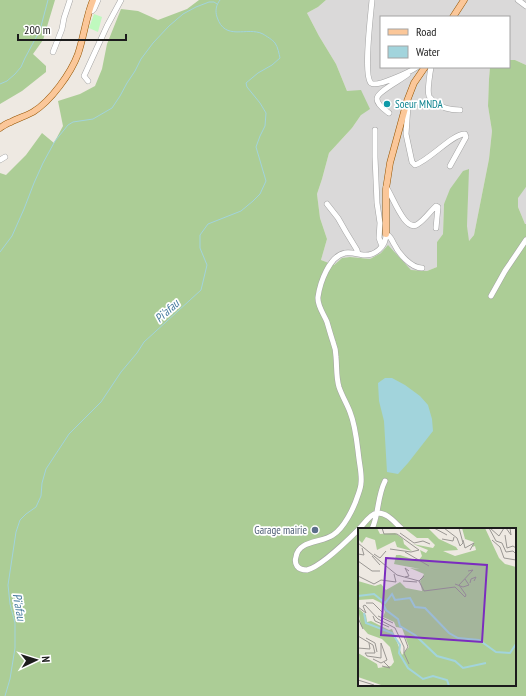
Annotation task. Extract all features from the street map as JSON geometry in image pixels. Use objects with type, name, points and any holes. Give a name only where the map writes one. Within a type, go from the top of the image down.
[{"type":"main road","points":[[0,128],[33,112],[55,92],[74,63],[78,54],[93,0]]},
{"type":"main road","points":[[454,16],[464,0]]},
{"type":"main road","points":[[386,234],[386,187],[390,163],[407,99],[414,82],[424,68]]},
{"type":"street","points":[[53,52],[70,0]]},
{"type":"street","points":[[89,10],[92,11],[94,9],[98,0]]},
{"type":"street","points":[[88,81],[84,76],[107,26],[121,0]]},
{"type":"street","points":[[372,0],[367,65],[370,81],[372,84],[377,85],[410,72]]},
{"type":"street","points":[[518,0],[526,6]]},
{"type":"street","points":[[389,113],[379,104],[377,97],[416,68]]},
{"type":"street","points":[[431,68],[429,80],[430,98],[436,104],[445,109],[460,110]]},
{"type":"street","points":[[407,99],[406,134],[414,164],[417,165],[449,141],[462,134],[465,134],[466,136],[450,166]]},
{"type":"street","points":[[375,130],[377,203],[380,224],[379,238],[382,246]]},
{"type":"street","points":[[386,187],[390,191],[394,202],[403,217],[411,226],[418,224],[436,206],[438,207],[436,228]]},
{"type":"street","points":[[328,204],[338,218],[358,254]]},
{"type":"street","points":[[358,530],[324,560],[311,568],[307,570],[300,569],[296,566],[296,554],[300,549],[310,543],[333,536],[340,529],[350,514],[358,496],[361,483],[353,422],[337,377],[335,349],[327,322],[318,303],[320,289],[323,279],[336,257],[346,252],[368,255],[375,253],[384,243],[386,234],[390,235],[397,249],[408,261],[417,268],[422,268]]},
{"type":"street","points":[[491,296],[505,271],[526,240]]},
{"type":"street","points":[[372,528],[382,486],[385,481]]},
{"type":"street","points":[[360,528],[370,517],[376,514],[386,515],[401,528]]},
{"type":"shaded area","points":[[326,0],[526,0],[526,65],[515,60],[510,60],[510,16],[380,16],[380,68],[490,68],[488,106],[492,131],[489,159],[474,235],[468,242],[468,169],[444,204],[443,234],[437,242],[437,267],[427,271],[411,270],[381,253],[370,259],[350,257],[342,258],[334,265],[321,260],[327,239],[320,218],[317,194],[329,153],[352,128],[361,115],[347,91],[336,64],[307,13],[318,7]]},
{"type":"shaded area","points":[[526,187],[525,224],[518,207],[518,197]]},
{"type":"green space","points":[[0,0],[55,0],[43,40],[33,54],[46,66],[46,72],[22,91],[0,104]]},
{"type":"green space","points":[[199,0],[326,0],[318,7],[307,13],[336,64],[347,91],[361,90],[370,109],[361,115],[352,128],[329,153],[317,194],[320,218],[327,239],[321,260],[334,265],[342,258],[350,257],[370,259],[381,253],[388,245],[411,270],[427,271],[437,267],[437,242],[443,234],[444,204],[450,189],[463,171],[469,169],[467,226],[469,241],[474,235],[489,159],[492,131],[488,106],[490,68],[510,68],[510,60],[515,60],[526,65],[526,187],[518,198],[518,207],[526,224],[526,696],[0,696],[0,173],[6,175],[26,155],[42,133],[54,143],[63,126],[58,101],[80,94],[95,86],[102,69],[107,44],[121,9],[138,11],[158,20],[187,9]]},
{"type":"green space","points":[[94,14],[102,17],[98,32],[89,28]]},
{"type":"water","points":[[385,378],[392,378],[420,396],[428,405],[432,419],[433,431],[398,474],[387,472],[384,421],[379,401],[378,383]]},
{"type":"waterway","points":[[0,84],[7,81],[21,67],[40,30],[48,0]]},
{"type":"waterway","name":"Pi'afau","points":[[5,696],[10,679],[15,648],[15,623],[10,604],[8,585],[16,532],[20,520],[36,507],[41,496],[42,483],[46,469],[69,434],[101,402],[121,372],[144,342],[201,290],[207,265],[200,248],[200,235],[208,224],[241,211],[260,194],[266,181],[256,147],[265,126],[266,113],[247,87],[246,83],[280,58],[278,50],[274,42],[263,34],[250,31],[237,32],[225,29],[221,25],[216,15],[217,6],[220,0]]},
{"type":"waterway","points":[[0,252],[12,236],[43,163],[55,141],[68,125],[73,122],[93,119],[112,108],[141,59],[153,43],[169,26],[183,14],[196,7],[209,2],[214,2],[217,4]]},
{"type":"place","name":"Soeur MNDA","points":[[387,104]]},
{"type":"place","name":"Garage mairie","points":[[315,530]]}]
